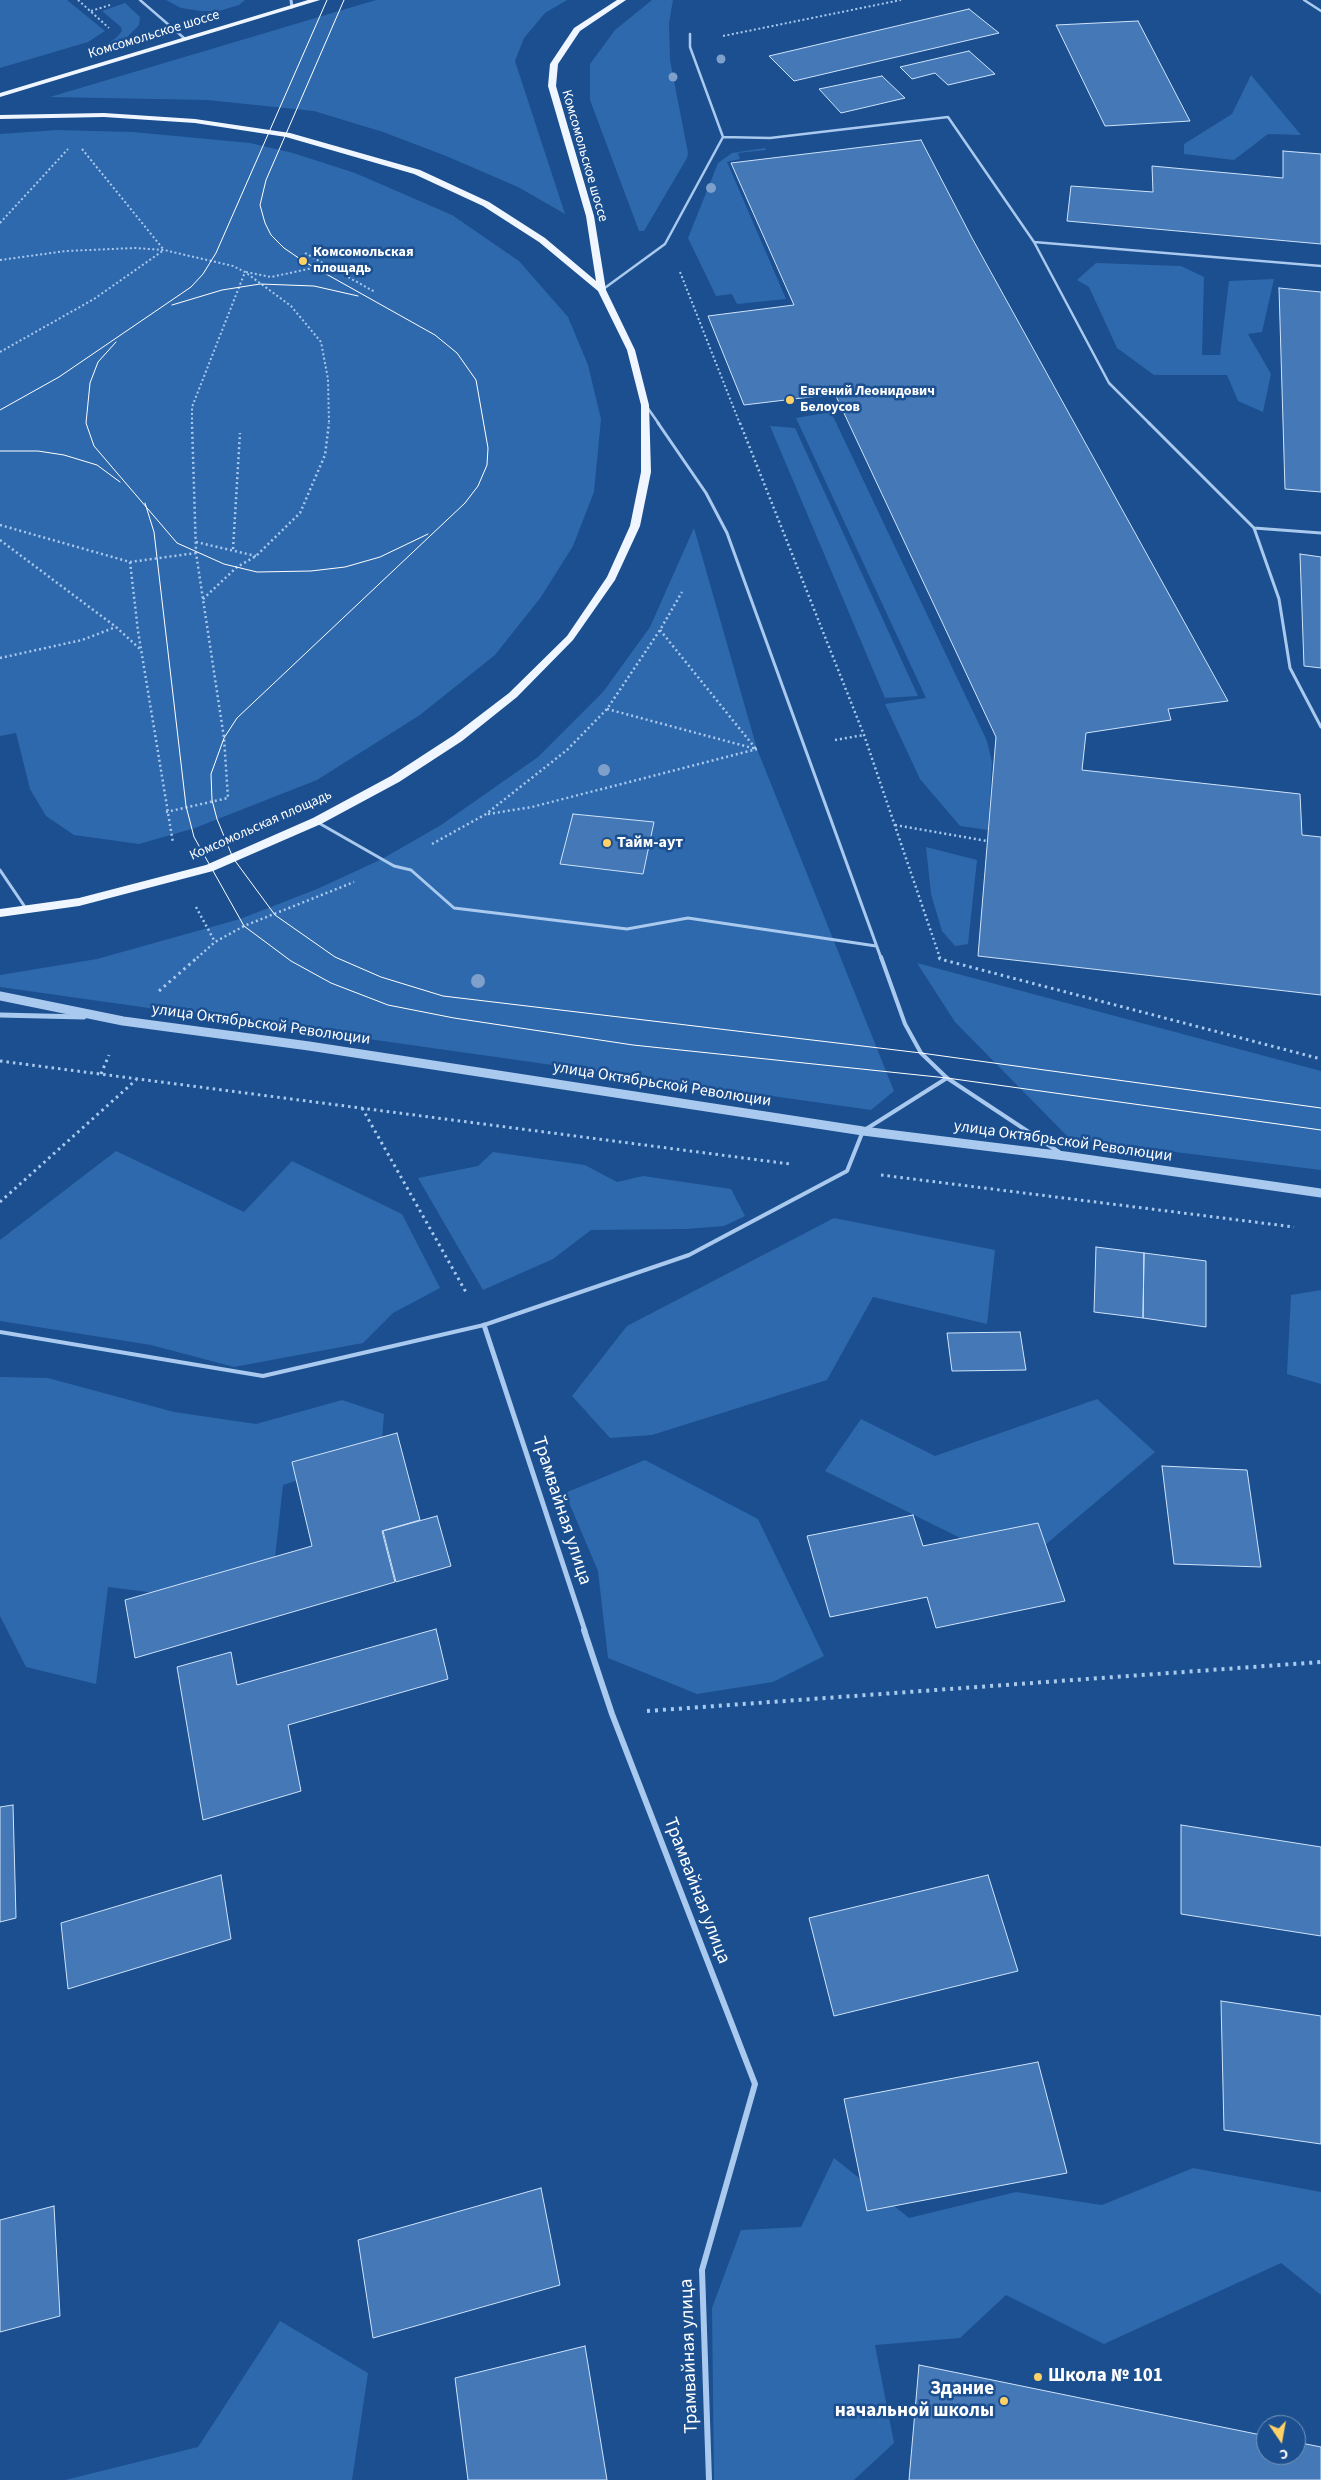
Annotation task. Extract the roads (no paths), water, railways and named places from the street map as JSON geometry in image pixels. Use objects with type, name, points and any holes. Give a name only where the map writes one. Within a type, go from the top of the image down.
[{"type":"main road","name":"Комсомольское шоссе","points":[[0,95],[291,3],[316,0]]},
{"type":"main road","name":"Комсомольское шоссе","points":[[602,290],[590,216],[552,86],[554,64],[577,30],[622,0]]},
{"type":"main road","name":"Комсомольская площадь","points":[[0,117],[87,115],[195,121],[254,129],[342,149],[417,172],[486,204],[542,240],[602,290],[630,350],[645,405],[646,472],[635,526],[612,578],[570,638],[513,695],[458,738],[395,779],[316,821],[233,858],[187,874],[78,902],[0,913]]},
{"type":"street","name":"улица Октябрьской Революции","points":[[0,996],[123,1021],[309,1046],[863,1131],[1065,1156],[1321,1194]]},
{"type":"street","points":[[0,1015],[98,1017]]},
{"type":"street","name":"Трамвайная улица","points":[[484,1325],[612,1714],[756,2084],[702,2270],[709,2480]]},
{"type":"lane","points":[[140,0],[184,38]]},
{"type":"lane","points":[[1304,0],[1321,11]]},
{"type":"lane","points":[[602,290],[665,244],[724,137],[690,47],[690,34]]},
{"type":"lane","points":[[724,137],[770,138],[948,117],[1034,242],[1110,383],[1254,528],[1279,599],[1290,668],[1321,727]]},
{"type":"lane","points":[[1034,242],[1321,266]]},
{"type":"lane","points":[[645,405],[706,493],[727,533],[905,1024],[921,1053],[947,1078],[1065,1156]]},
{"type":"lane","points":[[1254,528],[1321,533]]},
{"type":"lane","points":[[316,821],[394,866],[411,870],[454,908],[627,929],[688,918],[876,946]]},
{"type":"lane","points":[[0,870],[27,910]]},
{"type":"lane","points":[[0,1332],[263,1376],[484,1325],[689,1255],[847,1171],[863,1131],[947,1078]]},
{"type":"tram line","points":[[0,410],[59,377],[191,287],[203,274],[216,253],[327,0]]},
{"type":"tram line","points":[[344,0],[266,180],[260,205],[265,223],[271,235],[284,248],[303,261],[435,335],[457,353],[476,380],[488,448],[487,465],[478,486],[465,503],[237,718],[224,738],[211,774],[212,800],[217,819],[233,858],[275,915],[335,957],[381,977],[443,996],[921,1053],[1321,1108]]},
{"type":"tram line","points":[[172,305],[222,290],[260,284],[314,286],[358,296]]},
{"type":"tram line","points":[[116,342],[98,362],[90,383],[86,423],[94,446],[146,507]]},
{"type":"tram line","points":[[0,451],[38,451],[64,455],[97,465],[120,482]]},
{"type":"tram line","points":[[145,503],[146,507]]},
{"type":"tram line","points":[[146,507],[177,543],[224,564],[257,572],[311,571],[345,567],[380,557],[428,534]]},
{"type":"tram line","points":[[146,507],[154,532],[186,806],[194,837],[244,926],[291,961],[331,983],[388,1005],[454,1018],[633,1045],[947,1078],[1321,1130]]},
{"type":"place","name":"Комсомольская площадь","points":[[303,261]]},
{"type":"place","name":"Евгений Леонидович Белоусов","points":[[790,400]]},
{"type":"place","name":"Тайм-аут","points":[[607,843]]},
{"type":"place","name":"Школа № 101","points":[[1038,2377]]},
{"type":"place","name":"Здание начальной школы","points":[[1004,2401]]}]
